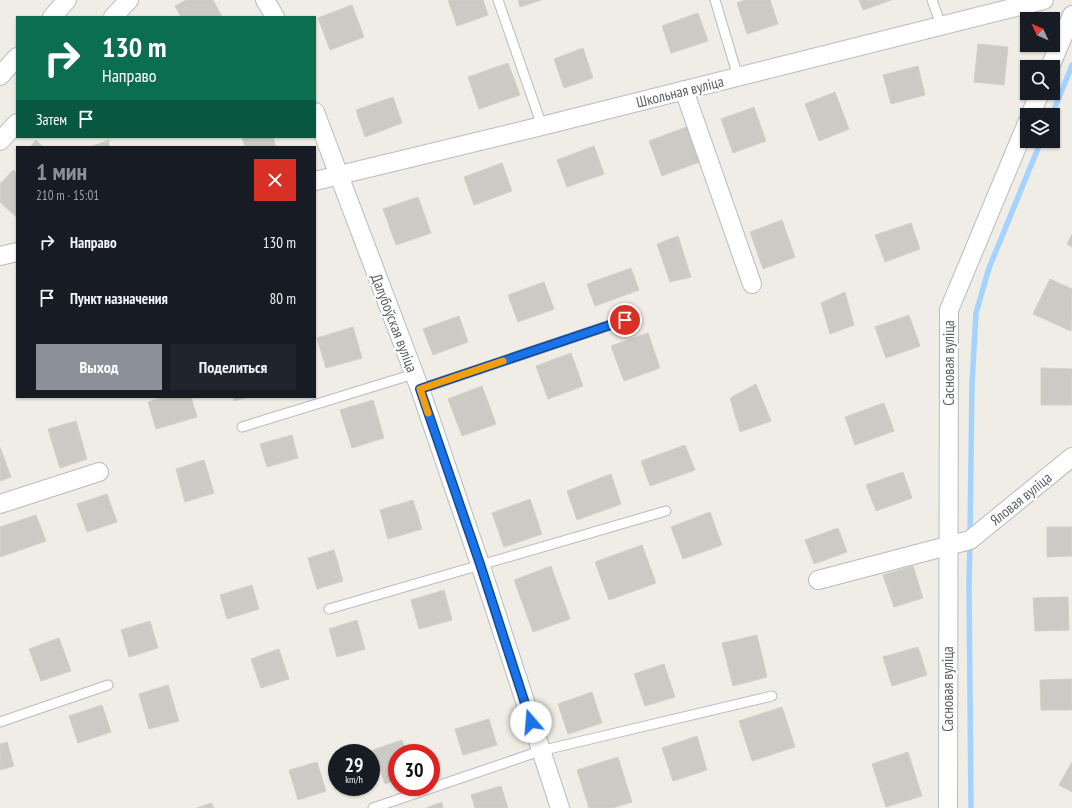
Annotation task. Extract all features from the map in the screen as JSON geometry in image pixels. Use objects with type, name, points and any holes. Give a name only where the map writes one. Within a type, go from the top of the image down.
[{"type":"street","points":[[53,16],[67,0]]},
{"type":"street","points":[[114,16],[129,0]]},
{"type":"street","points":[[265,0],[274,16]]},
{"type":"street","name":"Школьная вуліца","points":[[316,181],[542,126],[1044,0]]},
{"type":"street","points":[[1053,60],[1072,15]]},
{"type":"street","points":[[0,76],[16,58]]},
{"type":"street","points":[[684,90],[752,284]]},
{"type":"street","name":"Далубоўская вуліца","points":[[316,115],[417,381],[480,564],[540,751],[560,808]]},
{"type":"street","points":[[0,141],[16,123]]},
{"type":"street","name":"Сасновая вуліца","points":[[948,808],[949,310],[1020,140]]},
{"type":"street","points":[[0,256],[16,252]]},
{"type":"street","name":"Яловая вуліца","points":[[818,580],[970,540],[1072,458]]},
{"type":"street","points":[[0,504],[99,472]]},
{"type":"lane","points":[[498,0],[542,126]]},
{"type":"lane","points":[[716,0],[738,77]]},
{"type":"lane","points":[[932,0],[941,25]]},
{"type":"lane","points":[[242,427],[417,381],[625,320]]},
{"type":"lane","points":[[329,609],[666,511]]},
{"type":"lane","points":[[0,722],[108,685]]},
{"type":"lane","points":[[373,808],[540,751],[772,696]]},
{"type":"building","points":[[186,0],[213,0],[221,16],[180,16],[175,6]]},
{"type":"building","points":[[448,0],[483,0],[488,15],[457,26]]},
{"type":"building","points":[[518,0],[541,0],[520,7]]},
{"type":"building","points":[[746,0],[770,0],[778,24],[747,34],[737,3]]},
{"type":"building","points":[[859,0],[892,0],[863,10]]},
{"type":"building","points":[[352,5],[364,37],[330,50],[318,18]]},
{"type":"building","points":[[698,13],[708,41],[671,53],[662,26]]},
{"type":"building","points":[[978,44],[1008,47],[1004,85],[974,82]]},
{"type":"building","points":[[583,48],[593,78],[564,88],[554,59]]},
{"type":"building","points":[[508,63],[520,95],[479,109],[468,77]]},
{"type":"building","points":[[918,66],[925,95],[891,104],[883,75]]},
{"type":"building","points":[[835,92],[849,129],[819,141],[805,104]]},
{"type":"building","points":[[393,97],[402,123],[365,137],[356,110]]},
{"type":"building","points":[[754,107],[766,141],[733,153],[721,119]]},
{"type":"building","points":[[689,126],[702,161],[662,176],[649,141]]},
{"type":"building","points":[[242,138],[273,138],[276,146],[245,146]]},
{"type":"building","points":[[36,140],[42,146],[31,146]]},
{"type":"building","points":[[109,140],[109,146],[93,146]]},
{"type":"building","points":[[594,146],[604,174],[567,187],[557,160]]},
{"type":"building","points":[[502,163],[512,191],[474,205],[464,177]]},
{"type":"building","points":[[13,170],[16,173],[16,217],[0,202],[0,184]]},
{"type":"building","points":[[418,197],[431,233],[396,245],[383,209]]},
{"type":"building","points":[[782,220],[795,257],[763,269],[750,232]]},
{"type":"building","points":[[911,223],[920,249],[885,262],[875,235]]},
{"type":"building","points":[[1072,234],[1072,247],[1067,244]]},
{"type":"building","points":[[678,236],[691,277],[670,282],[657,244]]},
{"type":"building","points":[[631,268],[639,290],[595,306],[587,284]]},
{"type":"building","points":[[1050,279],[1072,289],[1071,331],[1033,314]]},
{"type":"building","points":[[544,282],[554,309],[518,322],[508,295]]},
{"type":"building","points":[[845,292],[854,325],[830,334],[821,303]]},
{"type":"building","points":[[909,315],[920,346],[886,358],[875,327]]},
{"type":"building","points":[[459,316],[468,342],[433,355],[423,329]]},
{"type":"building","points":[[353,327],[362,358],[326,368],[317,338]]},
{"type":"building","points":[[648,333],[660,368],[624,381],[611,346]]},
{"type":"building","points":[[571,353],[583,386],[548,399],[536,366]]},
{"type":"building","points":[[1041,368],[1072,369],[1072,405],[1041,405]]},
{"type":"building","points":[[756,384],[771,421],[740,432],[730,398]]},
{"type":"building","points":[[482,386],[496,424],[462,436],[448,399]]},
{"type":"building","points":[[161,398],[191,398],[197,417],[156,429],[148,402]]},
{"type":"building","points":[[233,398],[245,398],[234,401]]},
{"type":"building","points":[[373,400],[384,438],[352,448],[340,410]]},
{"type":"building","points":[[884,403],[894,431],[855,445],[845,417]]},
{"type":"building","points":[[76,421],[87,459],[60,468],[48,429]]},
{"type":"building","points":[[292,435],[298,458],[267,467],[260,444]]},
{"type":"building","points":[[685,445],[695,470],[650,486],[641,461]]},
{"type":"building","points":[[0,447],[11,477],[0,481]]},
{"type":"building","points":[[204,460],[214,493],[185,502],[176,469]]},
{"type":"building","points":[[903,472],[912,498],[876,511],[866,485]]},
{"type":"building","points":[[611,474],[621,504],[577,520],[567,491]]},
{"type":"building","points":[[107,494],[117,522],[87,532],[77,504]]},
{"type":"building","points":[[530,499],[542,534],[504,547],[492,513]]},
{"type":"building","points":[[413,500],[422,529],[388,539],[380,510]]},
{"type":"building","points":[[710,512],[722,545],[683,559],[671,527]]},
{"type":"building","points":[[36,515],[46,541],[0,557],[0,527]]},
{"type":"building","points":[[1047,527],[1072,527],[1072,556],[1047,557]]},
{"type":"building","points":[[838,528],[847,552],[814,564],[805,540]]},
{"type":"building","points":[[642,545],[656,583],[609,600],[595,562]]},
{"type":"building","points":[[334,550],[343,581],[317,589],[308,558]]},
{"type":"building","points":[[551,566],[570,619],[533,632],[514,580]]},
{"type":"building","points":[[913,566],[923,598],[894,607],[883,575]]},
{"type":"building","points":[[252,585],[259,609],[227,619],[220,595]]},
{"type":"building","points":[[444,590],[452,620],[419,629],[411,600]]},
{"type":"building","points":[[1068,597],[1069,630],[1035,631],[1033,598]]},
{"type":"building","points":[[357,620],[365,649],[337,657],[329,629]]},
{"type":"building","points":[[150,621],[158,648],[129,657],[121,630]]},
{"type":"building","points":[[757,635],[767,677],[733,686],[722,643]]},
{"type":"building","points":[[59,638],[71,671],[41,681],[29,649]]},
{"type":"building","points":[[918,647],[927,675],[892,686],[883,657]]},
{"type":"building","points":[[279,649],[289,679],[261,688],[251,659]]},
{"type":"building","points":[[664,664],[675,697],[645,706],[634,674]]},
{"type":"building","points":[[1072,679],[1072,710],[1041,710],[1040,680]]},
{"type":"building","points":[[168,685],[179,721],[149,729],[139,694]]},
{"type":"building","points":[[592,692],[602,723],[568,734],[558,704]]},
{"type":"building","points":[[102,705],[111,732],[78,743],[69,716]]},
{"type":"building","points":[[782,707],[795,747],[752,761],[739,721]]},
{"type":"building","points":[[489,719],[497,745],[463,755],[455,729]]},
{"type":"building","points":[[697,736],[707,770],[673,781],[662,748]]},
{"type":"building","points":[[402,740],[404,744],[390,744]]},
{"type":"building","points":[[7,742],[14,766],[0,770],[0,744]]},
{"type":"building","points":[[388,745],[388,783],[385,784],[380,770],[380,748]]},
{"type":"building","points":[[908,752],[922,796],[886,807],[872,764]]},
{"type":"building","points":[[618,757],[632,802],[613,808],[589,808],[577,770]]},
{"type":"building","points":[[317,762],[326,791],[298,800],[289,770]]},
{"type":"building","points":[[1072,762],[1072,792],[1059,785]]},
{"type":"building","points":[[501,786],[508,808],[475,808],[471,795]]},
{"type":"building","points":[[442,802],[443,808],[426,808]]},
{"type":"building","points":[[211,803],[214,808],[197,808]]},
{"type":"waterway","points":[[1055,108],[1072,65]]},
{"type":"waterway","points":[[970,534],[972,383],[976,313],[989,268],[1038,148]]},
{"type":"waterway","points":[[970,543],[971,808]]},
{"type":"slow traffic","points":[[428,413],[420,389],[503,361]]},
{"type":"route","points":[[531,722],[480,564],[420,389],[625,320]]}]
